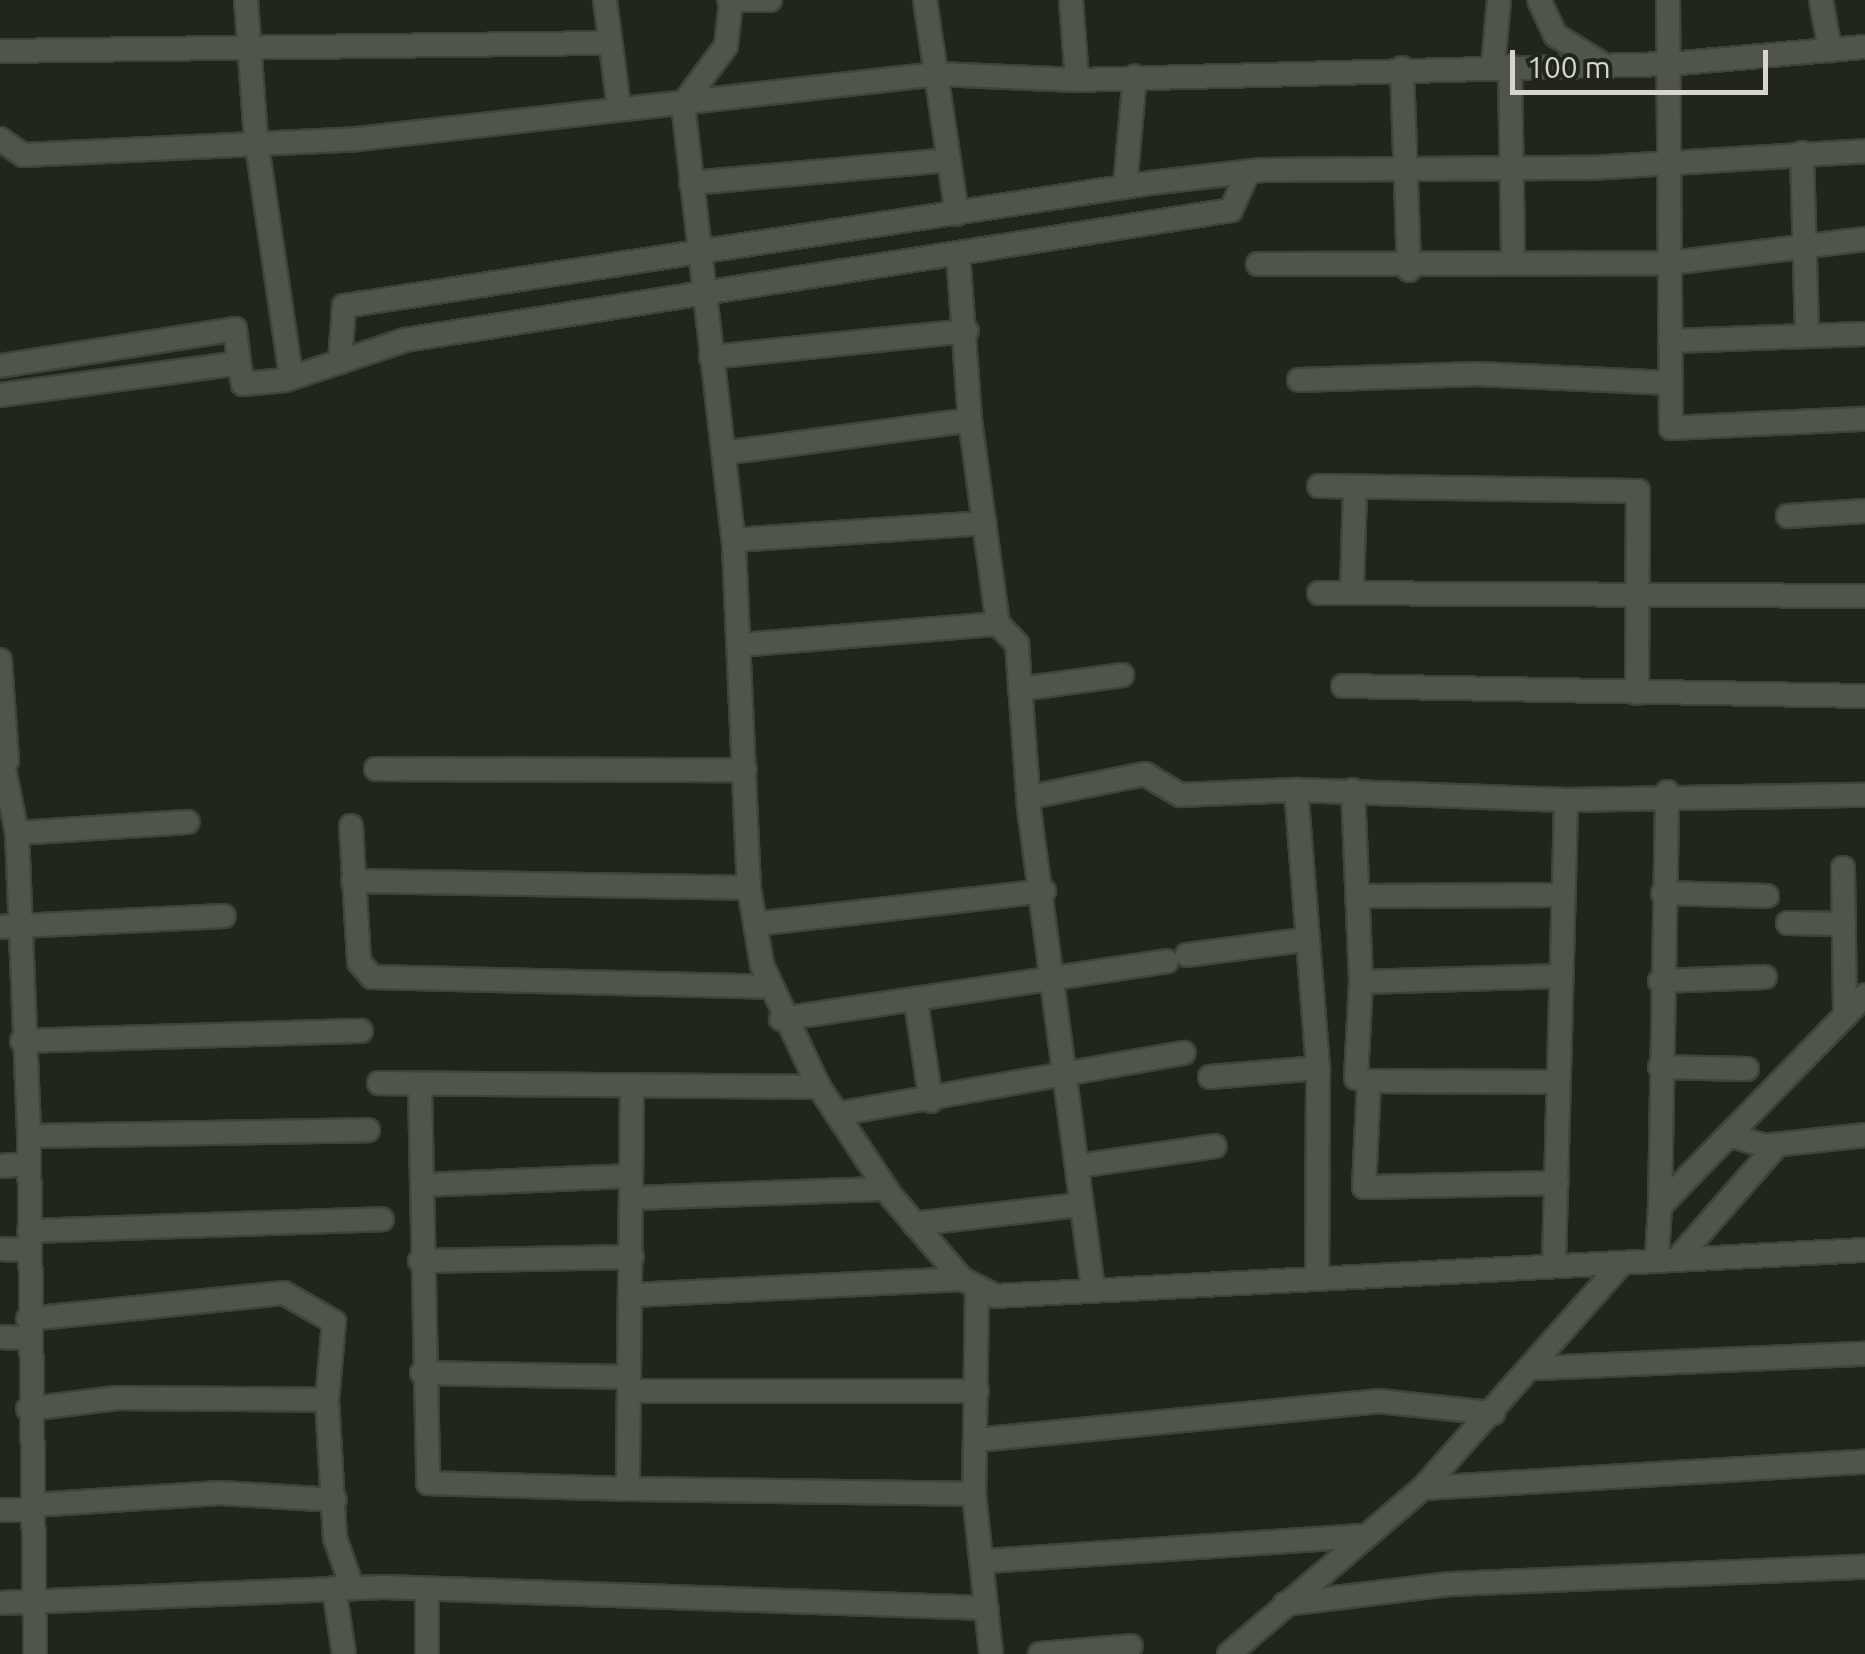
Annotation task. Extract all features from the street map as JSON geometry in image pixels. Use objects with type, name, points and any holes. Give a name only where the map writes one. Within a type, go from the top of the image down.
[{"type":"street","points":[[246,0],[246,48],[256,140],[291,377]]},
{"type":"street","points":[[606,0],[607,44],[619,108]]},
{"type":"street","points":[[770,0],[730,1],[726,46],[683,104],[696,252],[734,540],[749,888],[770,987],[781,1019],[819,1087],[914,1224],[969,1283],[995,1296],[1554,1263],[1622,1263],[1657,1256],[1865,1250]]},
{"type":"street","points":[[924,0],[957,214]]},
{"type":"street","points":[[1072,0],[1077,80]]},
{"type":"street","points":[[1499,0],[1513,263]]},
{"type":"street","points":[[1539,0],[1555,36],[1605,65]]},
{"type":"street","points":[[1668,0],[1670,428],[1865,418]]},
{"type":"street","points":[[1821,0],[1830,50]]},
{"type":"street","points":[[0,51],[607,44]]},
{"type":"street","points":[[0,139],[23,155],[256,140],[357,140],[936,74],[1077,80],[1402,68],[1670,64],[1865,47]]},
{"type":"street","points":[[1402,68],[1402,166],[1409,270]]},
{"type":"street","points":[[1125,187],[1135,76]]},
{"type":"street","points":[[340,362],[344,306],[1125,187],[1248,172],[1402,166],[1510,169],[1865,151]]},
{"type":"street","points":[[1802,153],[1808,334]]},
{"type":"street","points":[[691,183],[948,160]]},
{"type":"street","points":[[0,366],[234,329],[243,384],[291,377],[405,340],[1231,210],[1248,172]]},
{"type":"street","points":[[1258,264],[1409,270],[1513,263],[1670,263],[1804,252],[1865,238]]},
{"type":"street","points":[[958,253],[967,331],[970,420],[998,624],[1016,644],[1051,984],[1077,1166],[1077,1205],[1093,1288]]},
{"type":"street","points":[[711,357],[967,331]]},
{"type":"street","points":[[1670,341],[1865,334]]},
{"type":"street","points":[[0,395],[239,363]]},
{"type":"street","points":[[1299,380],[1478,374],[1670,383]]},
{"type":"street","points":[[724,453],[970,420]]},
{"type":"street","points":[[1318,486],[1638,491],[1637,694]]},
{"type":"street","points":[[1352,590],[1355,489]]},
{"type":"street","points":[[1788,516],[1865,511]]},
{"type":"street","points":[[734,540],[984,523]]},
{"type":"street","points":[[1319,593],[1352,590],[1865,596]]},
{"type":"street","points":[[740,645],[998,624]]},
{"type":"street","points":[[0,660],[6,807],[17,833],[10,926],[14,1054],[29,1136],[28,1409],[34,1654]]},
{"type":"street","points":[[1020,689],[1122,675]]},
{"type":"street","points":[[1343,686],[1865,696]]},
{"type":"street","points":[[376,768],[745,770]]},
{"type":"street","points":[[1030,797],[1145,774],[1180,795],[1296,790],[1566,800],[1666,792],[1865,795]]},
{"type":"street","points":[[1296,790],[1303,940],[1318,1068],[1318,1279]]},
{"type":"street","points":[[1353,790],[1361,982],[1356,1078],[1369,1082],[1556,1082]]},
{"type":"street","points":[[1657,1256],[1666,792]]},
{"type":"street","points":[[1554,1263],[1566,800]]},
{"type":"street","points":[[17,833],[188,822]]},
{"type":"street","points":[[351,826],[358,962],[372,977],[770,987]]},
{"type":"street","points":[[1843,868],[1845,1016]]},
{"type":"street","points":[[353,881],[749,888]]},
{"type":"street","points":[[755,924],[1044,891]]},
{"type":"street","points":[[1663,893],[1768,896]]},
{"type":"street","points":[[1360,896],[1563,894]]},
{"type":"street","points":[[10,926],[224,916]]},
{"type":"street","points":[[1788,923],[1844,924]]},
{"type":"street","points":[[781,1019],[1051,984],[1177,958],[1303,940]]},
{"type":"street","points":[[1361,982],[1562,976]]},
{"type":"street","points":[[1660,980],[1765,978]]},
{"type":"street","points":[[1660,1206],[1865,996]]},
{"type":"street","points":[[916,1002],[930,1101]]},
{"type":"street","points":[[14,1054],[361,1031]]},
{"type":"street","points":[[837,1114],[930,1101],[1184,1053]]},
{"type":"street","points":[[1660,1067],[1747,1068]]},
{"type":"street","points":[[1210,1077],[1318,1068]]},
{"type":"street","points":[[1369,1082],[1364,1187],[1557,1183]]},
{"type":"street","points":[[379,1083],[632,1090],[819,1087]]},
{"type":"street","points":[[420,1087],[422,1373],[428,1483],[974,1494]]},
{"type":"street","points":[[628,1489],[633,1295],[632,1090]]},
{"type":"street","points":[[29,1136],[368,1130]]},
{"type":"street","points":[[1729,1135],[1777,1145],[1865,1134]]},
{"type":"street","points":[[1682,1256],[1777,1145]]},
{"type":"street","points":[[1077,1166],[1215,1146]]},
{"type":"street","points":[[0,1166],[29,1164]]},
{"type":"street","points":[[422,1184],[886,1188]]},
{"type":"street","points":[[914,1224],[1077,1205]]},
{"type":"street","points":[[0,1250],[28,1240],[382,1219]]},
{"type":"street","points":[[420,1262],[632,1257]]},
{"type":"street","points":[[1229,1654],[1362,1536],[1423,1488],[1538,1368],[1622,1263]]},
{"type":"street","points":[[633,1295],[969,1283]]},
{"type":"street","points":[[969,1283],[976,1391],[974,1494],[986,1561],[991,1654]]},
{"type":"street","points":[[0,1337],[28,1328],[284,1294],[334,1322],[327,1400],[343,1588],[344,1654]]},
{"type":"street","points":[[1538,1368],[1865,1354]]},
{"type":"street","points":[[422,1373],[630,1384],[976,1391]]},
{"type":"street","points":[[28,1409],[118,1398],[327,1400]]},
{"type":"street","points":[[976,1440],[1378,1401],[1493,1413]]},
{"type":"street","points":[[1423,1488],[1865,1462]]},
{"type":"street","points":[[0,1510],[220,1493],[335,1500]]},
{"type":"street","points":[[986,1561],[1362,1536]]},
{"type":"street","points":[[1285,1604],[1452,1584],[1865,1567]]},
{"type":"street","points":[[0,1603],[343,1588],[987,1608]]},
{"type":"street","points":[[427,1591],[427,1654]]},
{"type":"street","points":[[1040,1654],[1132,1646]]}]
